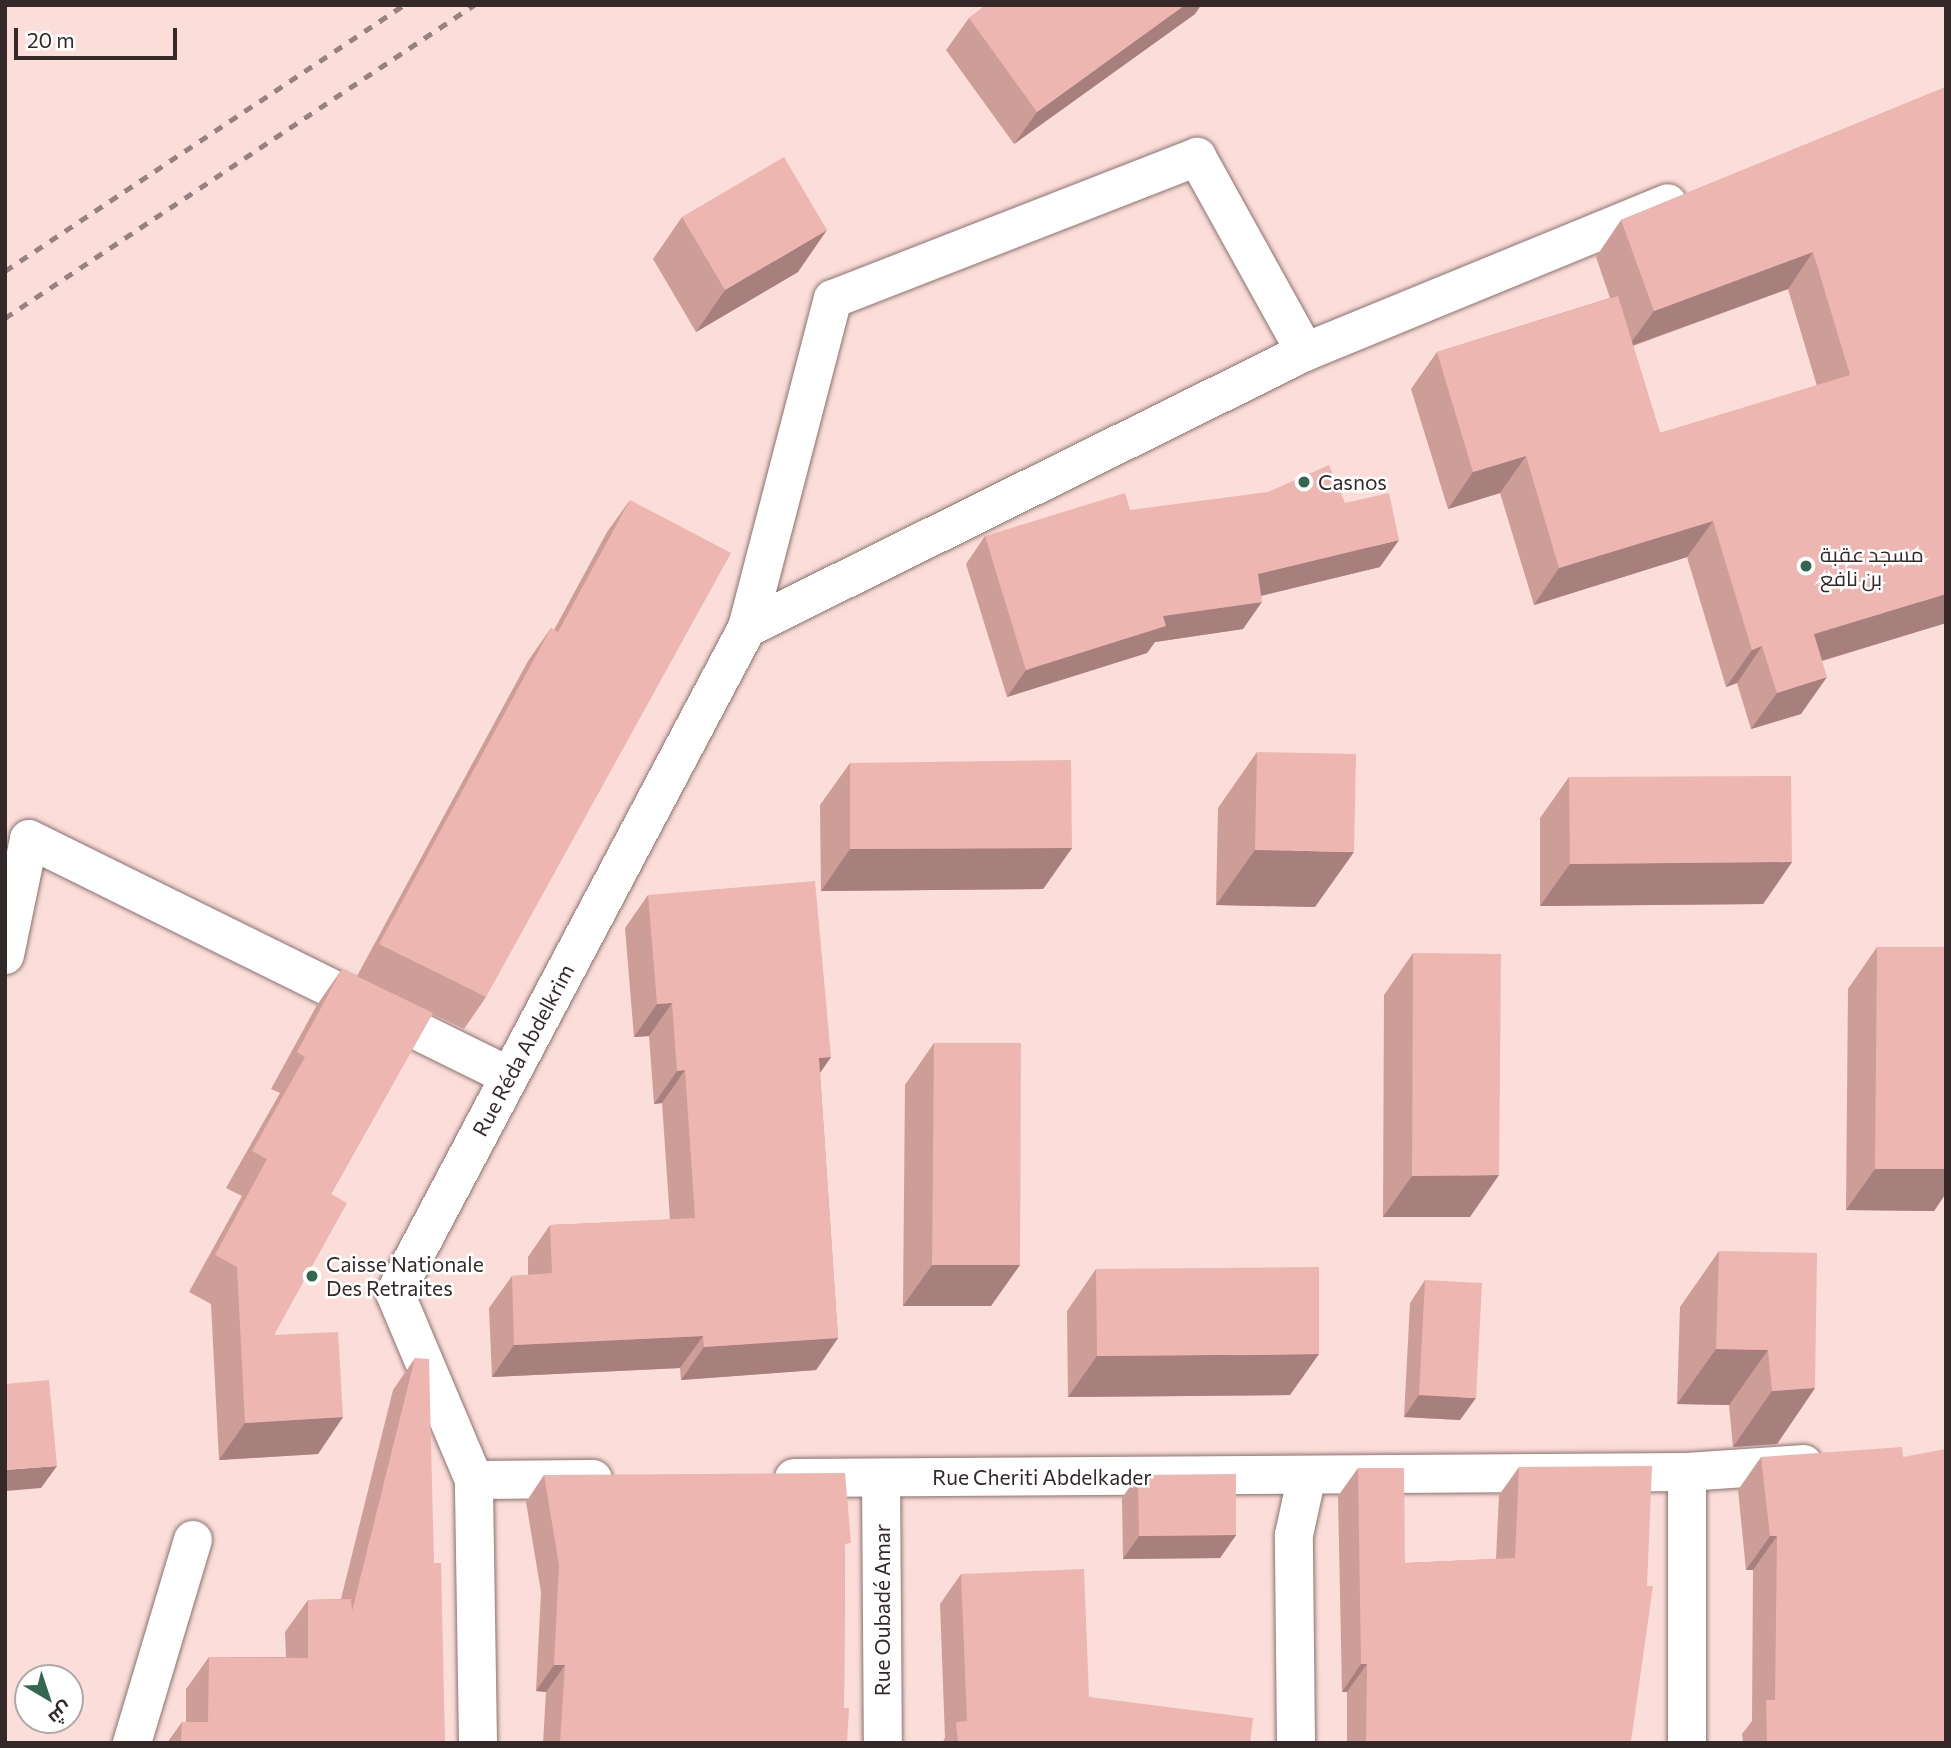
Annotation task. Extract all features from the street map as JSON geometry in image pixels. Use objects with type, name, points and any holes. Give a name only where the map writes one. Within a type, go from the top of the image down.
[{"type":"street","name":"Rue Réda Abdelkrim","points":[[474,1480],[395,1293],[747,628],[834,299],[1197,157],[1305,352]]},
{"type":"street","points":[[747,628],[1305,352],[1702,189]]},
{"type":"street","points":[[5,955],[30,839],[509,1076]]},
{"type":"street","name":"Rue Cheriti Abdelkader","points":[[759,1478],[1686,1472],[1837,1462]]},
{"type":"street","points":[[1686,1472],[1687,1743]]},
{"type":"street","points":[[1296,1743],[1294,1535],[1307,1475]]},
{"type":"street","name":"Rue Oubadé Amar","points":[[881,1478],[883,1743]]},
{"type":"street","points":[[478,1743],[474,1480],[637,1479]]},
{"type":"street","points":[[132,1743],[192,1540]]},
{"type":"building","points":[[986,5],[1185,5],[1037,112],[969,18]]},
{"type":"building","points":[[1946,87],[1946,594],[1814,634],[1827,677],[1777,693],[1762,646],[1752,650],[1713,521],[1559,568],[1526,456],[1473,472],[1437,352],[1618,296],[1660,433],[1850,375],[1813,252],[1654,311],[1621,220]]},
{"type":"building","points":[[784,157],[827,230],[725,290],[682,217]]},
{"type":"building","points":[[1329,465],[1345,503],[1389,493],[1399,540],[1258,574],[1262,602],[1163,616],[1166,626],[1026,670],[985,536],[1125,493],[1130,510],[1268,492]]},
{"type":"building","points":[[630,500],[731,553],[486,997],[379,944],[551,628],[558,632]]},
{"type":"building","points":[[1257,752],[1356,754],[1354,852],[1255,850]]},
{"type":"building","points":[[1071,760],[1072,848],[850,849],[850,763]]},
{"type":"building","points":[[1791,776],[1792,862],[1570,864],[1569,777]]},
{"type":"building","points":[[815,881],[831,1057],[819,1058],[838,1338],[704,1347],[703,1336],[514,1345],[512,1276],[552,1273],[550,1225],[695,1218],[685,1070],[677,1071],[672,1003],[657,1004],[648,895]]},
{"type":"building","points":[[1877,947],[1946,947],[1946,1169],[1875,1169]]},
{"type":"building","points":[[1413,953],[1501,954],[1499,1175],[1412,1176]]},
{"type":"building","points":[[342,969],[433,1013],[331,1194],[347,1203],[274,1335],[338,1332],[343,1417],[245,1423],[237,1267],[215,1255],[267,1159],[252,1151],[305,1057],[297,1052]]},
{"type":"building","points":[[934,1043],[1021,1043],[1020,1265],[932,1265]]},
{"type":"building","points":[[1719,1251],[1817,1253],[1815,1388],[1772,1391],[1768,1350],[1716,1349]]},
{"type":"building","points":[[1319,1267],[1319,1354],[1097,1356],[1096,1269]]},
{"type":"building","points":[[1425,1280],[1482,1283],[1476,1398],[1419,1395]]},
{"type":"building","points":[[415,1358],[429,1359],[434,1563],[441,1563],[445,1743],[181,1743],[182,1722],[208,1722],[209,1657],[308,1658],[308,1600],[351,1599],[352,1611]]},
{"type":"building","points":[[49,1380],[57,1466],[5,1470],[5,1384]]},
{"type":"building","points":[[1902,1447],[1903,1457],[1946,1449],[1946,1743],[1767,1743],[1766,1700],[1775,1700],[1777,1536],[1770,1536],[1761,1457]]},
{"type":"building","points":[[1652,1466],[1647,1586],[1653,1586],[1631,1741],[1644,1743],[1366,1743],[1367,1664],[1361,1664],[1358,1468],[1404,1468],[1405,1563],[1515,1558],[1519,1467]]},
{"type":"building","points":[[845,1473],[851,1543],[845,1544],[844,1708],[849,1708],[847,1743],[560,1743],[565,1665],[554,1665],[559,1565],[544,1475]]},
{"type":"building","points":[[1236,1474],[1236,1535],[1139,1536],[1138,1475]]},
{"type":"building","points":[[1084,1569],[1089,1697],[1253,1718],[1250,1743],[958,1743],[956,1722],[967,1721],[961,1574]]},
{"type":"railway","points":[[5,271],[404,5]]},
{"type":"railway","points":[[5,318],[474,5]]},
{"type":"place","name":"Casnos","points":[[1304,482]]},
{"type":"place","name":"مسجد عقبة بن نافع","points":[[1806,566]]},
{"type":"place","name":"Caisse Nationale Des Retraites","points":[[312,1276]]}]
